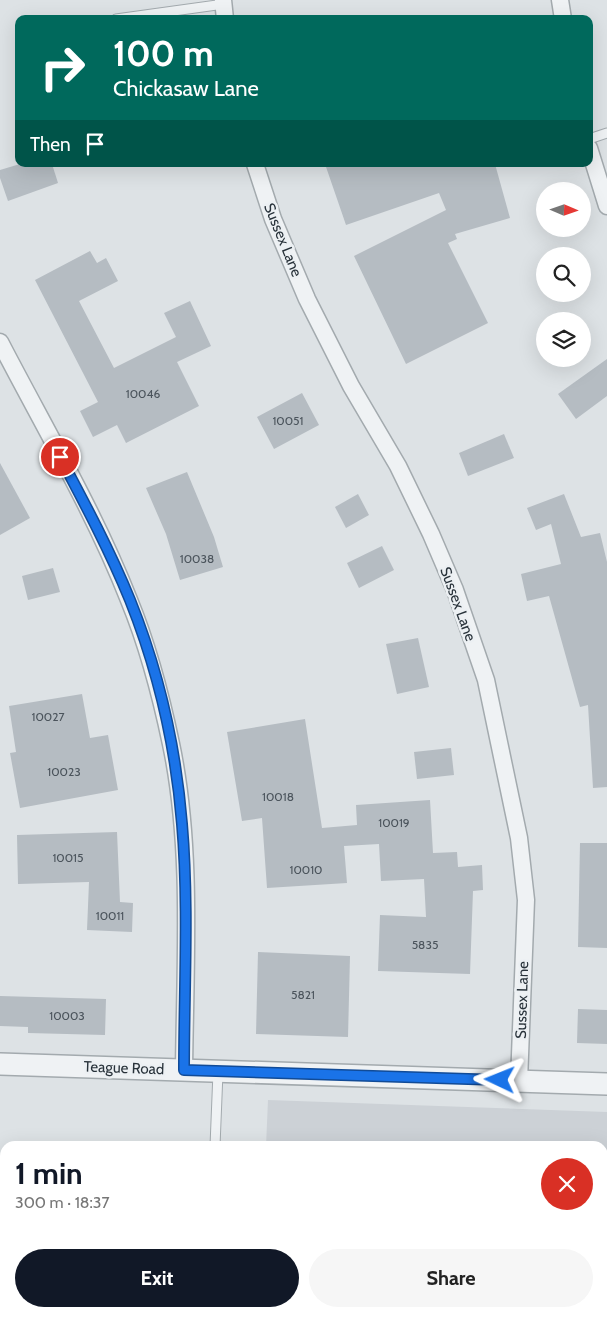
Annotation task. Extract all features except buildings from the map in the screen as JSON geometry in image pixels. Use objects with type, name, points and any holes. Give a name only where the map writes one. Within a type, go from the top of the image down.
[{"type":"street","points":[[560,0],[562,15]]},
{"type":"street","points":[[593,161],[607,206]]},
{"type":"street","name":"Sussex Lane","points":[[256,167],[273,219],[307,299],[351,386],[398,466],[431,534],[455,590],[486,680],[519,838],[526,900],[519,1081]]},
{"type":"street","points":[[0,342],[103,539],[130,601],[157,688],[171,745],[182,824],[185,908],[184,1070]]},
{"type":"street","name":"Teague Road","points":[[0,1064],[607,1084]]},
{"type":"lane","points":[[143,15],[183,9],[224,8]]},
{"type":"lane","points":[[183,9],[184,15]]},
{"type":"lane","points":[[593,138],[607,133]]},
{"type":"lane","points":[[214,1141],[218,1071]]},
{"type":"shaded area","points":[[268,1100],[607,1112],[607,1141],[266,1141]]},
{"type":"route","points":[[60,457],[103,539],[130,601],[152,668],[171,745],[182,824],[185,908],[184,1070],[500,1080]]}]
